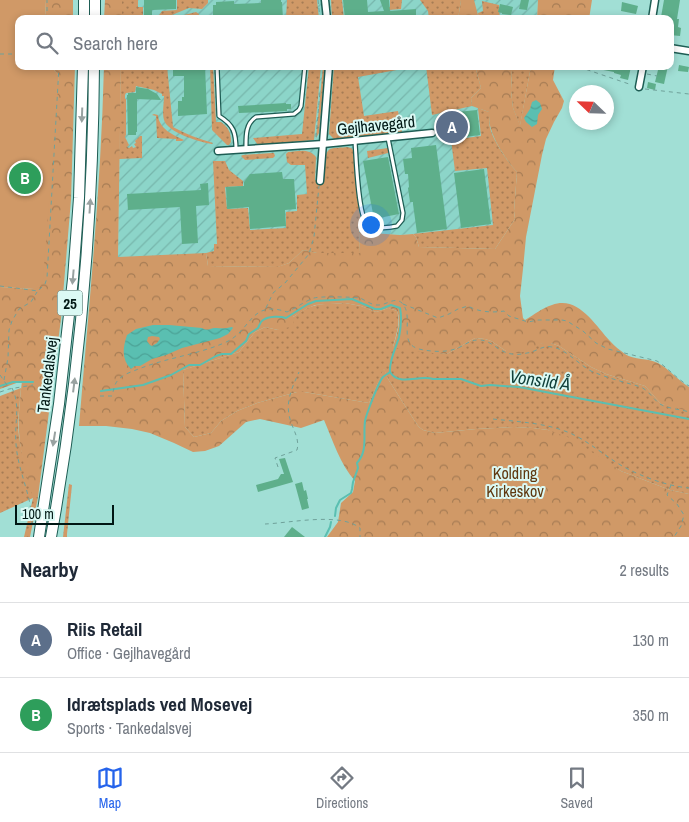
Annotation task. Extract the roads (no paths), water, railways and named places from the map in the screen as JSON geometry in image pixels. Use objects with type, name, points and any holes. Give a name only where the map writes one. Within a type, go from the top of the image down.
[{"type":"highway","points":[[84,0],[84,15]]},
{"type":"highway","points":[[95,0],[95,15]]},
{"type":"highway","name":"Tankedalsvej","points":[[39,534],[60,404],[73,280],[79,189],[83,70]]},
{"type":"highway","name":"Tankedalsvej","points":[[51,537],[74,385],[83,295],[92,164],[94,70]]},
{"type":"street","points":[[325,0],[327,15]]},
{"type":"street","points":[[653,15],[655,0]]},
{"type":"street","points":[[674,49],[689,51]]},
{"type":"street","name":"Gejlhavegård","points":[[320,181],[329,70]]},
{"type":"street","points":[[639,87],[642,70]]},
{"type":"street","name":"Gejlhavegård","points":[[218,151],[315,145],[432,133]]},
{"type":"lane","points":[[216,70],[219,116],[232,125],[236,137],[236,150]]},
{"type":"lane","points":[[246,149],[246,138],[249,124],[252,120],[256,117],[294,114],[302,106],[305,70]]},
{"type":"lane","points":[[355,141],[360,207],[364,221],[379,227],[390,228],[397,226],[404,214],[388,137]]},
{"type":"water","points":[[536,100],[540,103],[542,109],[538,115],[537,124],[532,127],[524,118],[532,102]]},
{"type":"water","points":[[153,325],[202,328],[207,330],[233,328],[228,334],[220,338],[182,348],[131,369],[124,357],[124,348],[127,335],[136,329]],"holes":[[[148,337],[159,337],[160,339],[157,343],[152,346],[147,341]]]},
{"type":"waterway","points":[[101,391],[143,385],[171,375],[189,365],[200,365],[216,356],[231,354],[246,341],[249,334],[258,328],[263,320],[274,317],[286,318],[316,301],[352,299],[375,309],[391,305],[400,308],[399,337],[390,372]]},
{"type":"waterway","name":"Vonsild Å","points":[[390,372],[399,379],[461,379],[481,386],[519,387],[689,419]]},
{"type":"waterway","points":[[335,516],[340,500],[351,493],[358,468],[357,463],[363,453],[366,418],[381,380],[390,372]]},
{"type":"waterway","points":[[0,386],[13,382],[33,382]]},
{"type":"waterway","points":[[325,537],[331,522]]},
{"type":"place","name":"Riis Retail","points":[[452,127]]},
{"type":"place","name":"Idrætsplads ved Mosevej","points":[[25,178]]},
{"type":"park label","name":"Kolding Kirkeskov","points":[[515,482]]}]
